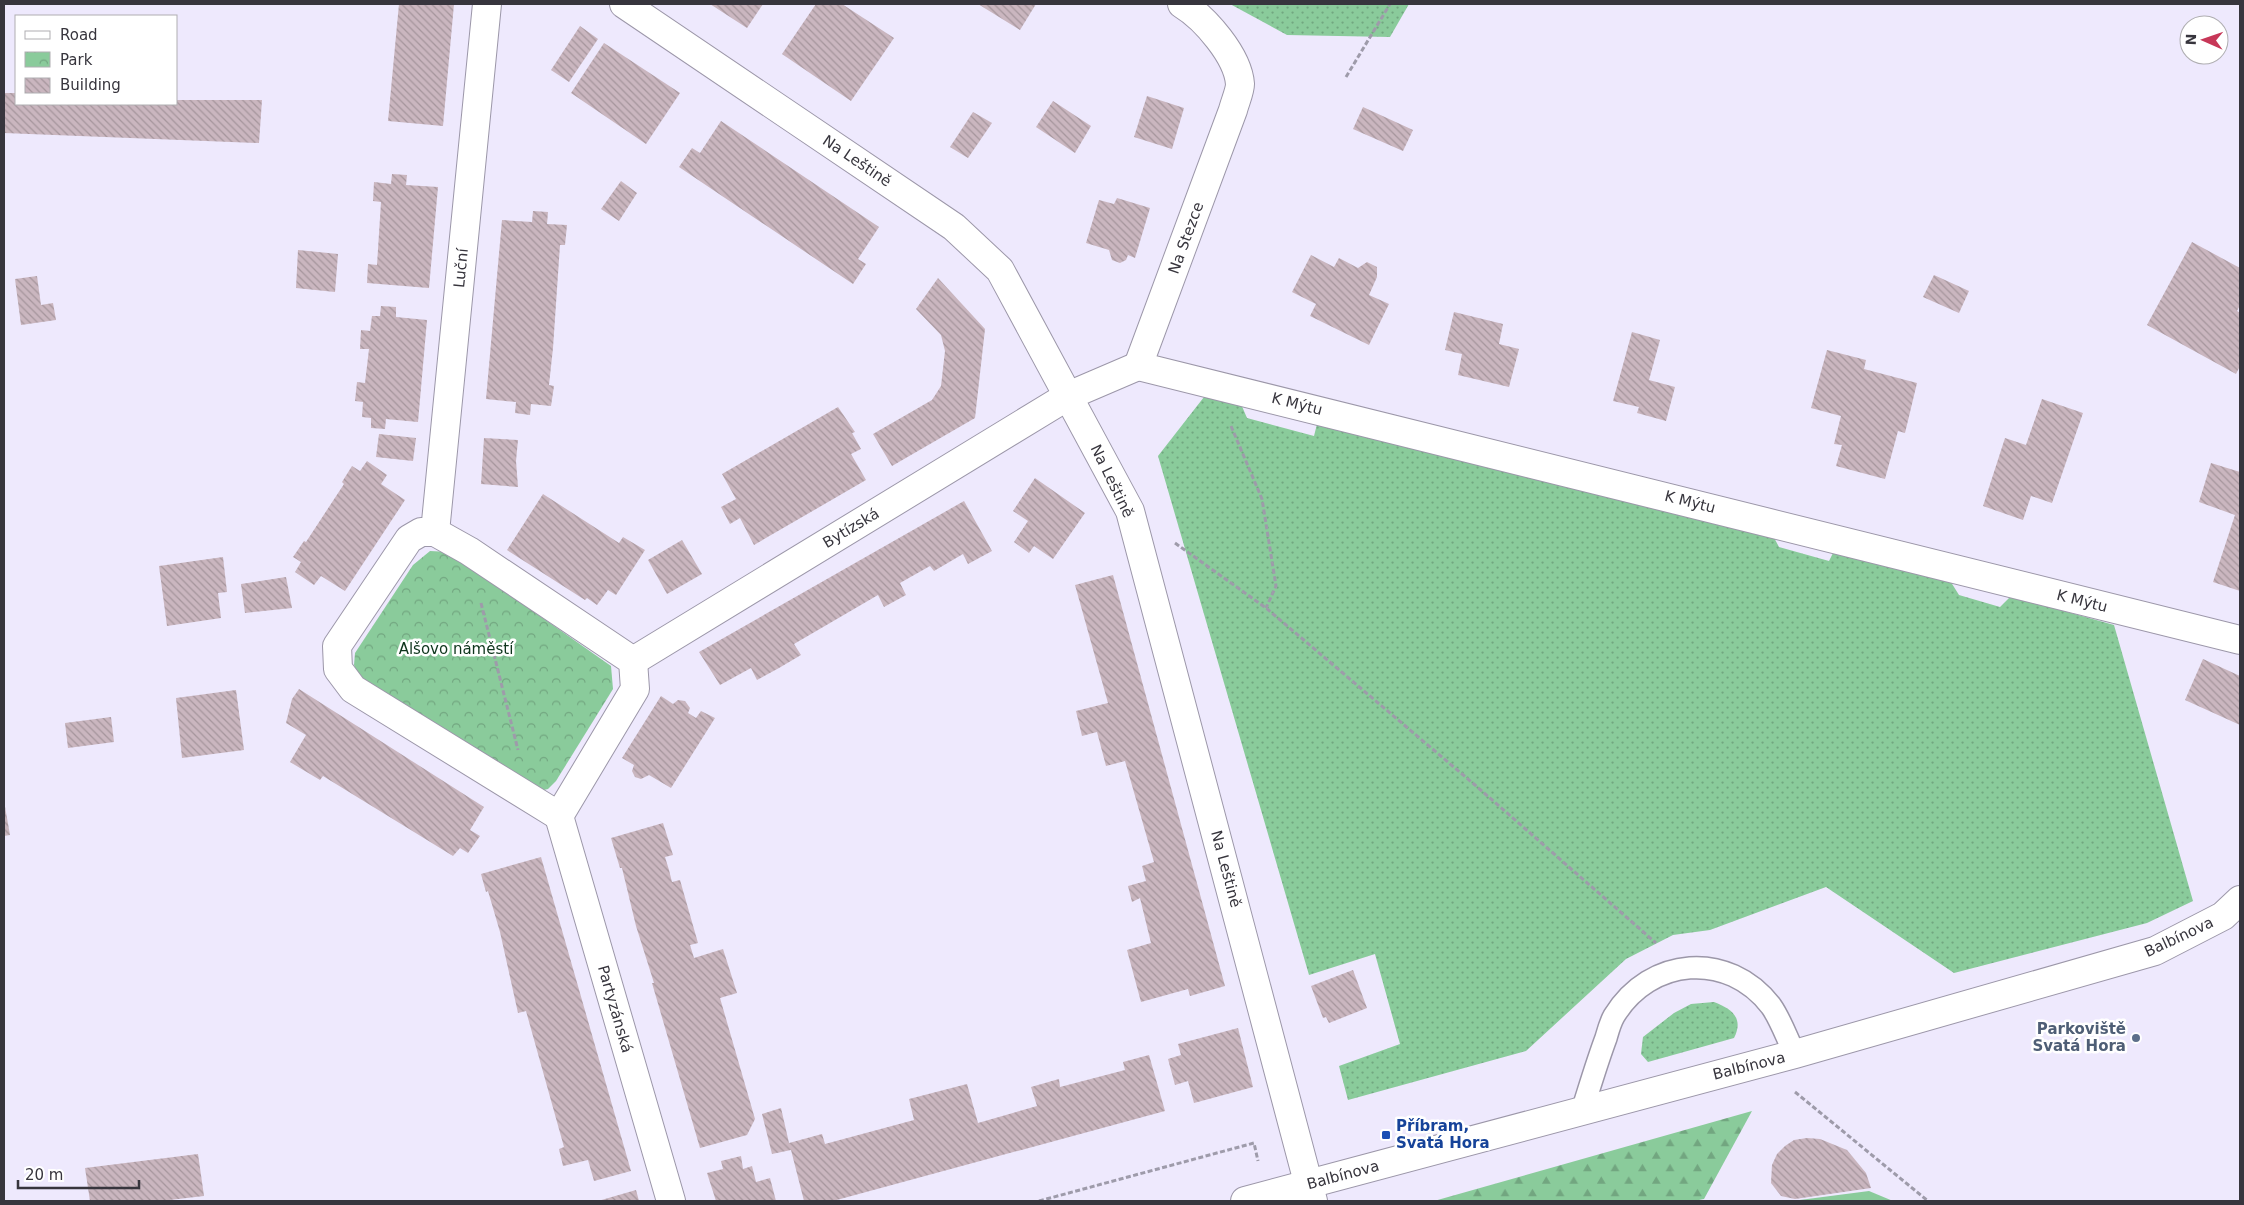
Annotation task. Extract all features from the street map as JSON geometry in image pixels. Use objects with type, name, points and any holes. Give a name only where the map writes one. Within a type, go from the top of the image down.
[{"type":"street","name":"Luční","points":[[435,532],[488,4]]},
{"type":"street","name":"Na Leštině","points":[[624,4],[954,227],[1000,270],[1130,511],[1312,1192]]},
{"type":"street","name":"Na Stezce","points":[[1138,366],[1233,110],[1240,84],[1232,59],[1217,36],[1190,8],[1182,4]]},
{"type":"street","name":"Bytízská","points":[[633,661],[1068,396],[1138,366]]},
{"type":"street","name":"K Mýtu","points":[[1138,366],[2240,640]]},
{"type":"street","points":[[421,532],[435,532],[468,551],[633,661],[635,689],[560,816],[353,689],[338,669],[337,646],[409,539],[421,532]]},
{"type":"street","name":"Partyzánská","points":[[560,816],[671,1201]]},
{"type":"street","name":"Balbínova","points":[[1255,1198],[1312,1192],[1582,1111],[1795,1054],[2154,951],[2223,916],[2240,900]]},
{"type":"lane","points":[[1582,1111],[1598,1057],[1614,1016],[1641,985],[1683,967],[1716,969],[1744,981],[1771,1007],[1795,1054]]},
{"type":"path","points":[[1346,77],[1390,4]]},
{"type":"path","points":[[1212,383],[1262,499],[1276,586],[1266,608]]},
{"type":"path","points":[[1130,511],[1266,608],[1483,792],[1683,967]]},
{"type":"path","points":[[468,551],[530,798]]},
{"type":"path","points":[[1759,1063],[1928,1201]]},
{"type":"path","points":[[1039,1201],[1254,1143],[1255,1198]]},
{"type":"green space","points":[[1230,4],[1409,4],[1390,37],[1287,35]]},
{"type":"green space","points":[[1204,397],[1241,404],[1247,418],[1314,436],[1317,424],[1771,532],[1779,547],[1829,561],[1835,549],[1949,579],[1959,595],[2000,607],[2011,596],[2114,625],[2193,901],[2147,923],[1954,973],[1826,887],[1710,930],[1673,935],[1626,959],[1526,1051],[1348,1100],[1339,1066],[1400,1044],[1375,954],[1309,975],[1158,456]]},
{"type":"green space","name":"Alšovo náměstí","points":[[430,551],[449,552],[611,666],[613,689],[556,781],[548,789],[540,791],[359,677],[354,665],[355,653],[413,565]]},
{"type":"green space","points":[[1714,1002],[1731,1011],[1737,1020],[1737,1031],[1734,1038],[1648,1062],[1641,1054],[1643,1037],[1674,1013],[1691,1004]]},
{"type":"green space","points":[[1752,1111],[1704,1199],[1694,1201],[1434,1201]]},
{"type":"green space","points":[[1869,1191],[1893,1201],[1792,1201]]},
{"type":"building","points":[[399,4],[454,4],[443,126],[388,121]]},
{"type":"building","points":[[710,4],[763,4],[747,28]]},
{"type":"building","points":[[816,4],[842,4],[894,38],[851,101],[782,54]]},
{"type":"building","points":[[978,4],[1036,4],[1020,30]]},
{"type":"building","points":[[580,26],[598,39],[569,82],[551,70]]},
{"type":"building","points":[[604,43],[680,93],[646,144],[571,93]]},
{"type":"building","points":[[4,93],[15,93],[15,105],[178,105],[178,100],[262,100],[259,143],[4,133]]},
{"type":"building","points":[[1147,96],[1184,108],[1172,149],[1134,137]]},
{"type":"building","points":[[1053,101],[1091,126],[1075,153],[1036,127]]},
{"type":"building","points":[[1363,107],[1413,130],[1403,151],[1353,129]]},
{"type":"building","points":[[973,112],[992,123],[968,158],[950,147]]},
{"type":"building","points":[[721,121],[879,227],[858,259],[866,264],[853,284],[679,167],[692,148],[700,153]]},
{"type":"building","points":[[392,174],[407,175],[406,185],[438,187],[429,288],[367,283],[368,264],[377,265],[381,202],[373,201],[374,182],[391,184]]},
{"type":"building","points":[[621,181],[637,193],[619,221],[601,209]]},
{"type":"building","points":[[1117,198],[1150,208],[1135,258],[1128,255],[1126,260],[1120,263],[1112,260],[1109,250],[1086,243],[1099,200],[1114,204]]},
{"type":"building","points":[[533,211],[548,212],[547,224],[567,225],[565,245],[560,245],[549,385],[554,386],[551,406],[531,404],[530,415],[515,413],[516,402],[486,399],[502,220],[532,222]]},
{"type":"building","points":[[2192,242],[2240,268],[2240,305],[2237,311],[2240,313],[2240,366],[2236,374],[2147,325]]},
{"type":"building","points":[[298,250],[338,254],[335,292],[296,288]]},
{"type":"building","points":[[1311,255],[1334,267],[1339,258],[1358,268],[1367,262],[1377,267],[1377,277],[1369,295],[1389,304],[1369,345],[1310,316],[1316,304],[1292,292]]},
{"type":"building","points":[[1934,275],[1969,291],[1959,313],[1923,297]]},
{"type":"building","points":[[37,276],[41,305],[53,303],[56,320],[21,325],[15,279]]},
{"type":"building","points":[[938,278],[985,329],[975,418],[892,466],[873,434],[932,400],[941,386],[945,351],[941,335],[916,309]]},
{"type":"building","points":[[381,306],[396,307],[396,317],[427,320],[418,422],[386,419],[385,429],[371,428],[371,418],[362,417],[363,402],[355,401],[357,382],[365,383],[369,349],[360,349],[361,330],[370,331],[372,316],[380,316]]},
{"type":"building","points":[[1454,312],[1503,324],[1499,344],[1519,349],[1509,387],[1458,375],[1462,354],[1445,350]]},
{"type":"building","points":[[1632,332],[1660,340],[1649,380],[1675,387],[1666,421],[1637,413],[1639,407],[1613,401]]},
{"type":"building","points":[[1827,350],[1866,360],[1864,369],[1917,383],[1905,433],[1898,431],[1885,479],[1836,466],[1842,445],[1834,444],[1841,416],[1811,408]]},
{"type":"building","points":[[2042,399],[2083,413],[2052,503],[2031,496],[2023,520],[1983,506],[2005,438],[2026,445]]},
{"type":"building","points":[[838,407],[855,432],[852,433],[861,449],[851,454],[866,480],[754,545],[740,518],[730,524],[721,507],[736,499],[722,474]]},
{"type":"building","points":[[379,434],[416,438],[413,461],[376,457]]},
{"type":"building","points":[[484,438],[518,440],[516,461],[518,487],[481,484]]},
{"type":"building","points":[[367,461],[387,475],[381,484],[405,500],[345,591],[321,576],[314,585],[295,572],[301,562],[293,557],[304,541],[306,542],[344,484],[342,482],[352,466],[360,471]]},
{"type":"building","points":[[2211,463],[2240,472],[2240,591],[2213,582],[2235,515],[2199,502]]},
{"type":"building","points":[[1035,478],[1085,513],[1053,559],[1034,546],[1029,553],[1014,542],[1028,521],[1013,511]]},
{"type":"building","points":[[543,494],[619,543],[623,537],[645,550],[616,595],[608,590],[597,605],[587,598],[585,600],[507,550]]},
{"type":"building","points":[[964,501],[992,551],[968,564],[963,554],[934,571],[930,566],[900,583],[906,595],[884,607],[878,595],[794,644],[801,655],[779,668],[757,680],[751,668],[720,685],[699,652]]},
{"type":"building","points":[[682,540],[702,574],[667,594],[648,560]]},
{"type":"building","points":[[223,557],[227,592],[218,593],[221,618],[167,626],[159,566]]},
{"type":"building","points":[[1113,575],[1225,986],[1190,996],[1188,989],[1141,1002],[1127,950],[1151,943],[1140,898],[1132,902],[1128,886],[1146,881],[1142,866],[1154,862],[1125,761],[1106,766],[1097,732],[1082,736],[1076,711],[1108,703],[1075,585]]},
{"type":"building","points":[[286,577],[292,608],[245,613],[241,584]]},
{"type":"building","points":[[2203,659],[2240,676],[2240,725],[2185,700]]},
{"type":"building","points":[[299,689],[484,807],[470,830],[480,836],[468,853],[460,848],[453,856],[323,776],[320,780],[290,762],[306,735],[286,723],[292,699]]},
{"type":"building","points":[[236,690],[244,750],[182,758],[176,698]]},
{"type":"building","points":[[661,696],[673,704],[678,700],[685,701],[690,708],[688,713],[696,718],[701,711],[715,718],[671,788],[649,775],[641,779],[635,777],[632,771],[634,765],[622,758]]},
{"type":"building","points":[[111,717],[114,742],[68,748],[65,723]]},
{"type":"building","points":[[4,801],[10,835],[4,836]]},
{"type":"building","points":[[663,823],[673,855],[665,857],[672,882],[680,880],[698,943],[690,945],[694,958],[723,949],[737,993],[720,998],[755,1119],[747,1135],[700,1148],[652,983],[654,983],[636,926],[622,868],[620,868],[611,838]]},
{"type":"building","points":[[541,857],[631,1171],[594,1181],[588,1160],[563,1166],[559,1149],[564,1147],[526,1011],[518,1013],[500,932],[481,874]]},
{"type":"building","points":[[1353,970],[1367,1008],[1329,1023],[1326,1017],[1323,1018],[1311,986]]},
{"type":"building","points":[[1238,1028],[1253,1087],[1194,1103],[1188,1081],[1175,1085],[1168,1059],[1181,1055],[1178,1044]]},
{"type":"building","points":[[1149,1055],[1165,1111],[833,1201],[804,1201],[791,1150],[772,1154],[762,1114],[781,1108],[789,1143],[822,1134],[825,1144],[914,1120],[909,1099],[967,1084],[978,1123],[1037,1106],[1031,1087],[1059,1079],[1060,1087],[1125,1070],[1123,1062]]},
{"type":"building","points":[[1820,1139],[1847,1150],[1866,1173],[1871,1188],[1795,1199],[1781,1196],[1771,1183],[1772,1165],[1777,1154],[1785,1146],[1794,1140]]},
{"type":"building","points":[[198,1154],[204,1196],[161,1201],[90,1201],[85,1168]]},
{"type":"building","points":[[741,1156],[743,1169],[752,1166],[756,1182],[770,1178],[776,1201],[716,1201],[707,1173],[723,1169],[721,1161]]},
{"type":"building","points":[[636,1190],[639,1201],[598,1201]]},
{"type":"place","name":"Parkoviště Svatá Hora","points":[[2136,1038]]},
{"type":"place","name":"Příbram, Svatá Hora","points":[[1386,1135]]}]
